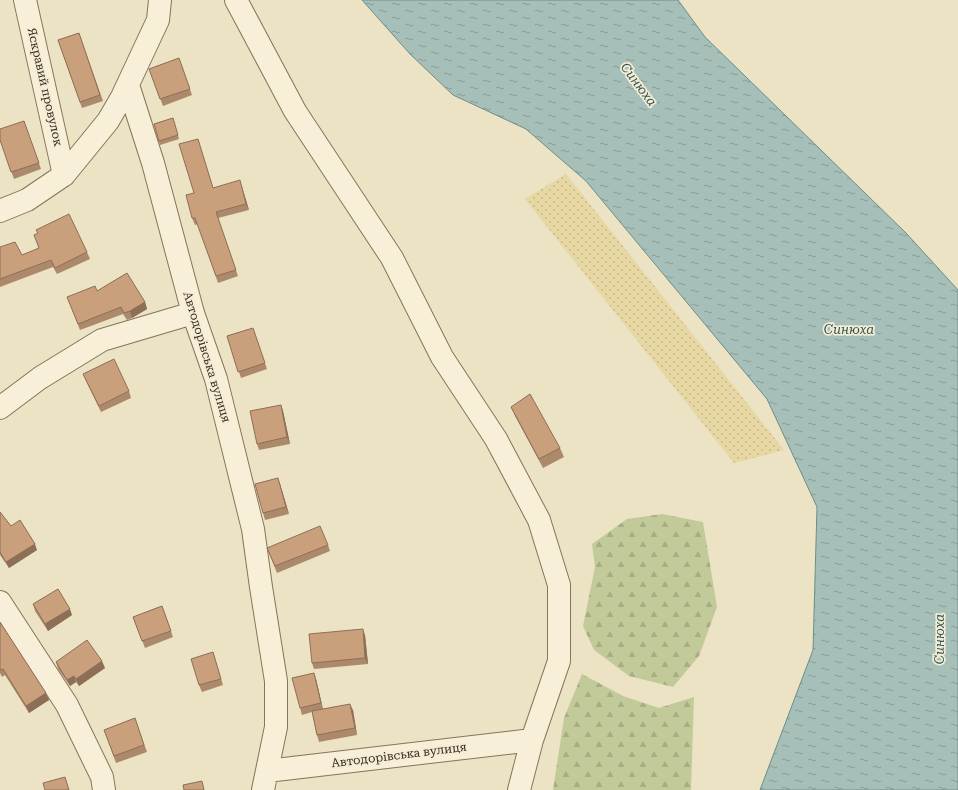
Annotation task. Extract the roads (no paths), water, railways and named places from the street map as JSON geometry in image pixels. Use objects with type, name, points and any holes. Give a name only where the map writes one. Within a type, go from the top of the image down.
[{"type":"street","name":"Яскравий провулок","points":[[25,0],[64,175]]},
{"type":"street","points":[[0,211],[27,200],[64,175],[108,121],[128,85],[158,20],[160,0]]},
{"type":"street","points":[[236,0],[295,110],[392,258],[442,357],[496,439],[539,520],[559,585],[559,662],[532,740],[519,790]]},
{"type":"street","name":"Автодорівська вулиця","points":[[128,85],[153,163],[193,313],[216,379],[252,529],[276,681],[276,727],[265,781],[532,740]]},
{"type":"street","points":[[0,408],[40,378],[102,340],[193,313]]},
{"type":"street","points":[[0,602],[67,705],[102,777],[104,790]]},
{"type":"water","name":"Синюха","points":[[362,0],[678,0],[705,37],[906,233],[958,290],[958,790],[760,790],[813,650],[817,507],[767,399],[586,181],[526,129],[453,95],[410,54]]}]
